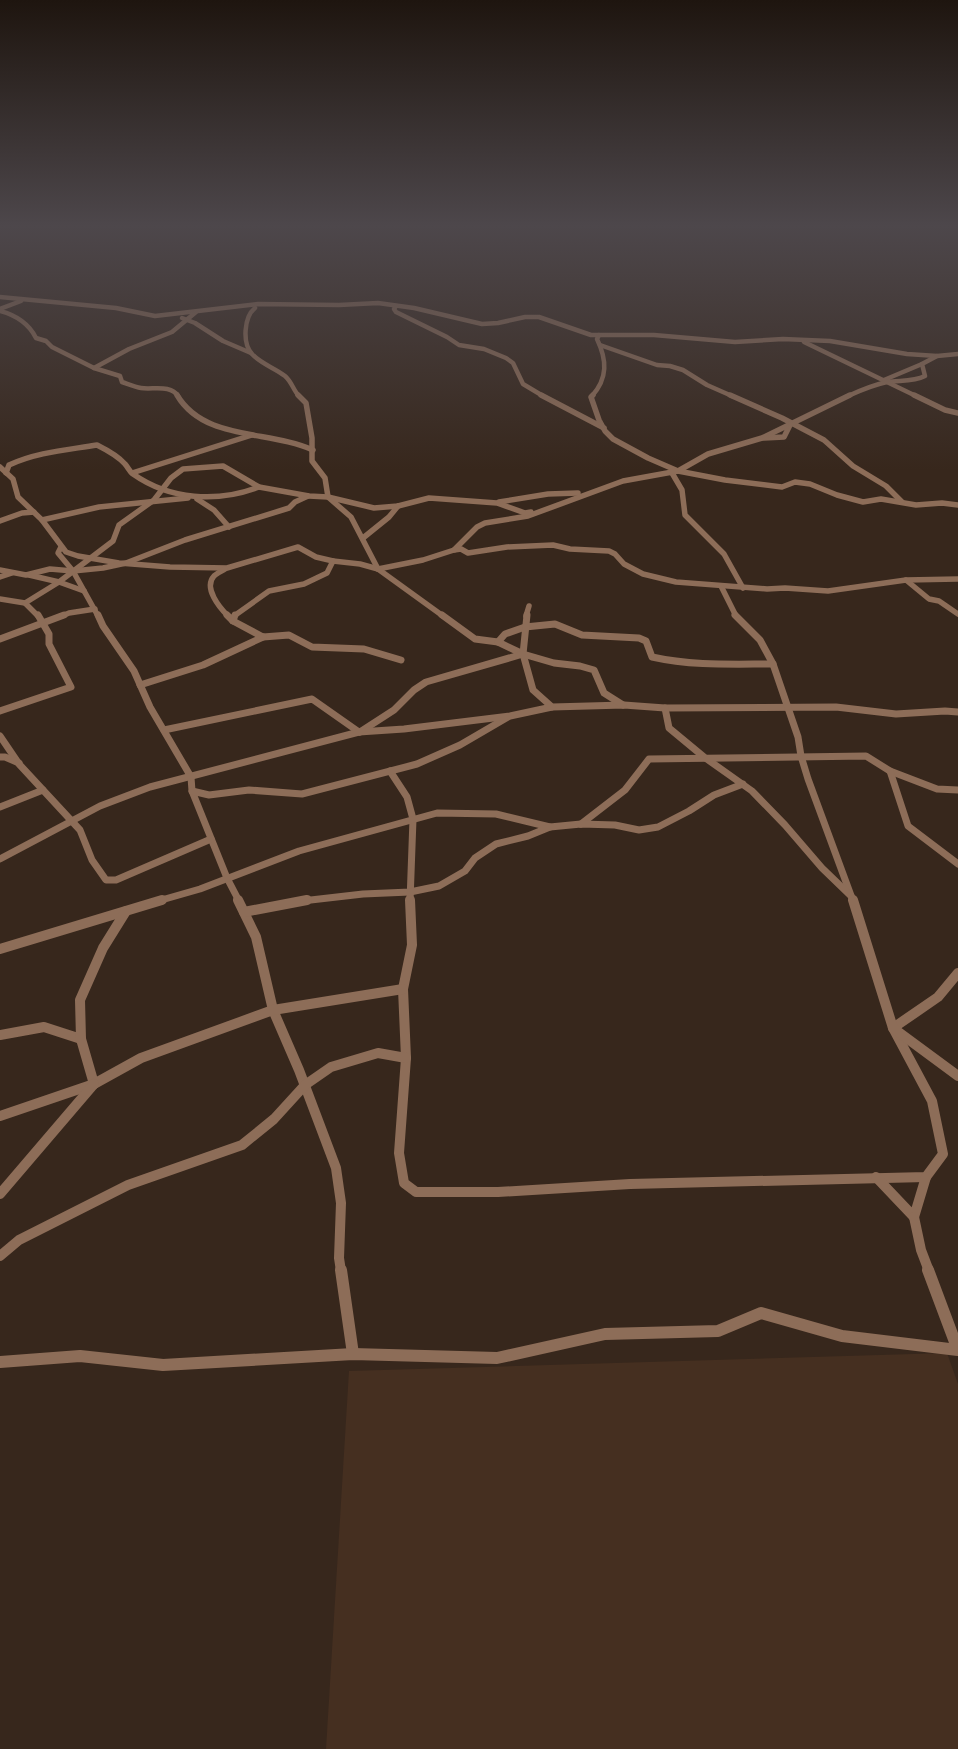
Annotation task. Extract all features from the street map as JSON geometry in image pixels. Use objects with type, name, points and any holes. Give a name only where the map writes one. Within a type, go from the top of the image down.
[{"type":"street","points":[[112,308],[155,316],[255,308]]},
{"type":"street","points":[[94,368],[112,360],[128,349],[172,332],[194,312],[217,308]]},
{"type":"street","points":[[251,353],[245,322],[250,311],[255,308]]},
{"type":"street","points":[[395,308],[394,309],[396,312],[447,337],[455,343],[484,350],[506,358],[513,363],[523,384],[549,400],[604,429]]},
{"type":"street","points":[[404,308],[482,324],[508,321],[525,317],[539,318],[591,335],[654,335],[751,342],[764,337],[848,343],[907,354],[937,356],[958,354]]},
{"type":"street","points":[[0,310],[7,312],[33,330],[36,338],[94,368],[120,376],[122,382],[140,388],[168,389],[176,393],[179,400],[200,420],[229,430],[280,439],[299,444],[313,450]]},
{"type":"street","points":[[166,315],[195,323],[223,341],[251,353],[292,383],[295,392],[306,403],[313,450],[312,461],[325,478],[328,497],[351,517],[378,569]]},
{"type":"street","points":[[599,335],[597,339],[607,367],[606,374],[591,397],[594,409],[604,429],[613,439],[675,472],[684,494],[682,508],[685,515],[724,554],[743,588]]},
{"type":"street","points":[[795,340],[816,347],[945,410],[958,413]]},
{"type":"street","points":[[600,345],[657,365],[670,366],[684,370],[707,385],[782,418],[824,440],[853,466],[886,486],[903,502]]},
{"type":"street","points":[[885,382],[937,356]]},
{"type":"street","points":[[112,360],[110,366],[113,373]]},
{"type":"street","points":[[675,472],[708,454],[762,438],[869,386],[885,382],[917,380],[925,376],[922,364]]},
{"type":"street","points":[[762,438],[784,437],[791,423]]},
{"type":"street","points":[[132,473],[220,444],[253,435]]},
{"type":"street","points":[[6,473],[9,466],[22,459],[91,444],[97,445],[125,464],[132,473],[163,488],[193,498],[214,510],[229,527]]},
{"type":"street","points":[[0,599],[25,602],[59,582],[113,541],[119,525],[154,500],[171,478],[183,469],[223,466],[259,487],[309,496],[328,497],[374,508],[398,506],[429,498],[497,503],[525,512],[536,511]]},
{"type":"street","points":[[0,467],[13,479],[18,497],[54,534],[65,552],[90,558],[126,563],[191,568],[226,568],[298,547],[316,557],[333,561],[360,564],[378,569],[476,638],[498,642],[523,654],[554,663],[580,666],[594,670],[604,693],[624,706]]},
{"type":"street","points":[[454,550],[477,527],[485,523],[528,516],[536,511],[591,492],[641,477],[675,472],[782,487],[795,482],[810,484],[837,495],[863,502],[881,499],[916,505],[942,503],[958,505]]},
{"type":"street","points":[[42,520],[99,507],[116,507],[154,500],[230,497],[259,487]]},
{"type":"street","points":[[497,503],[548,494],[591,492]]},
{"type":"street","points":[[26,575],[50,569],[74,571],[103,568],[126,563],[185,540],[289,508],[295,502],[309,496]]},
{"type":"street","points":[[363,538],[390,517],[398,506]]},
{"type":"street","points":[[0,521],[22,513],[34,512]]},
{"type":"street","points":[[378,569],[423,560],[454,550],[474,553],[507,547],[553,545],[570,549],[609,551],[615,554],[624,564],[643,574],[676,582],[743,588],[828,591],[906,580],[958,579]]},
{"type":"street","points":[[62,546],[58,553],[74,571],[103,626],[134,671],[150,707],[192,777],[192,791],[211,839],[227,878],[256,937],[273,1010],[305,1085],[336,1168],[341,1203],[339,1258],[353,1354]]},
{"type":"street","points":[[233,621],[234,616],[269,591],[304,584],[327,573],[333,561]]},
{"type":"street","points":[[226,568],[213,577],[210,587],[218,606],[233,621],[263,636]]},
{"type":"street","points":[[0,570],[59,582],[84,591]]},
{"type":"street","points":[[0,577],[12,573]]},
{"type":"street","points":[[906,580],[929,599],[939,601],[958,614]]},
{"type":"street","points":[[0,1362],[80,1356],[163,1365],[353,1354],[498,1358],[605,1334],[718,1331],[761,1313],[842,1336],[958,1350],[921,1250],[914,1217],[926,1177],[943,1154],[932,1101],[893,1028],[852,898],[808,779],[801,756],[798,737],[773,664],[760,640],[748,630],[734,614],[721,586]]},
{"type":"street","points":[[0,711],[71,687],[49,644],[49,634],[44,624],[37,614],[25,602]]},
{"type":"street","points":[[529,606],[525,626],[523,654],[533,690],[552,707]]},
{"type":"street","points":[[0,639],[44,624],[69,613],[95,609]]},
{"type":"street","points":[[498,642],[505,634],[525,626],[555,624],[582,634],[639,638],[646,641],[652,657],[660,659],[699,663],[773,664]]},
{"type":"street","points":[[140,685],[203,665],[263,636],[289,635],[312,647],[364,649],[401,660]]},
{"type":"street","points":[[360,732],[394,710],[414,690],[426,682],[523,654]]},
{"type":"street","points":[[164,730],[312,699],[360,732]]},
{"type":"street","points":[[0,859],[100,806],[150,787],[360,732],[404,729],[510,716],[552,707],[836,707],[896,714],[944,711],[958,712]]},
{"type":"street","points":[[665,708],[669,728],[704,757],[752,791],[822,868],[852,898]]},
{"type":"street","points":[[192,791],[209,795],[249,790],[302,794],[417,764],[460,745],[510,716]]},
{"type":"street","points":[[0,736],[19,764],[80,830],[92,860],[106,880],[116,880],[211,839]]},
{"type":"street","points":[[581,824],[598,812],[631,784],[643,764],[649,759],[704,757],[866,756],[890,771],[936,789],[958,790]]},
{"type":"street","points":[[0,757],[5,757],[19,764]]},
{"type":"street","points":[[390,771],[407,797],[413,819],[410,892],[412,945],[403,989],[406,1058],[399,1153],[404,1183],[416,1192],[483,1192],[630,1184],[926,1177]]},
{"type":"street","points":[[890,771],[908,826],[958,864]]},
{"type":"street","points":[[244,912],[315,899],[363,894],[410,892],[439,886],[465,871],[475,858],[496,844],[528,836],[550,827],[581,824],[615,825],[639,830],[658,826],[689,811],[714,794],[743,784]]},
{"type":"street","points":[[0,807],[43,790]]},
{"type":"street","points":[[0,949],[200,889],[299,852],[438,812],[489,813],[550,827]]},
{"type":"street","points":[[94,1084],[81,1038],[80,1000],[103,948],[126,911]]},
{"type":"street","points":[[893,1028],[924,1008],[952,984],[958,973]]},
{"type":"street","points":[[0,1116],[94,1084],[141,1058],[273,1010],[403,989]]},
{"type":"street","points":[[0,1035],[44,1027],[81,1038]]},
{"type":"street","points":[[893,1028],[958,1076]]},
{"type":"street","points":[[0,1256],[19,1240],[128,1185],[242,1144],[274,1119],[305,1085],[331,1067],[378,1053],[406,1058]]},
{"type":"street","points":[[0,1194],[94,1084]]},
{"type":"street","points":[[876,1177],[914,1217]]},
{"type":"shaded area","points":[[947,1353],[958,1384],[958,1749],[326,1749],[349,1371]]}]
